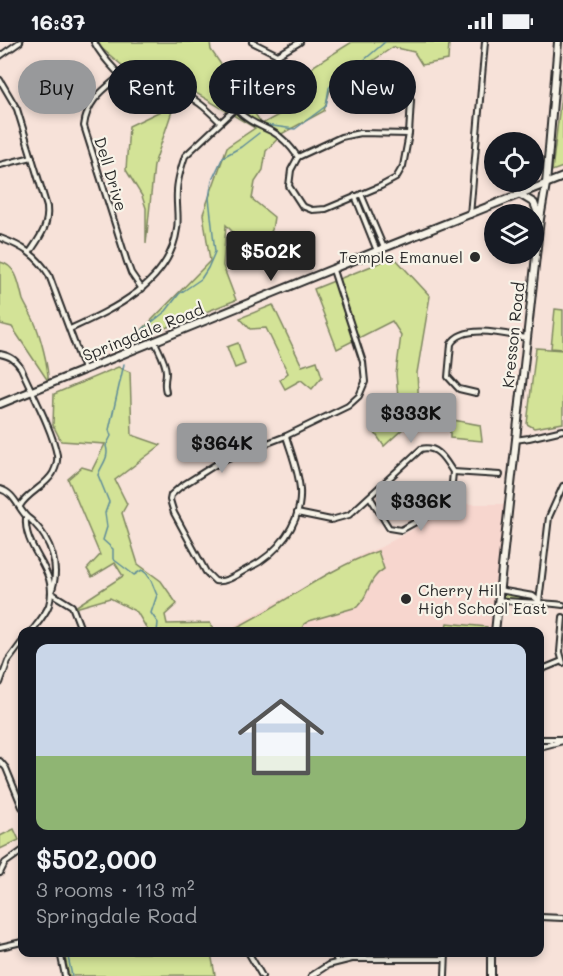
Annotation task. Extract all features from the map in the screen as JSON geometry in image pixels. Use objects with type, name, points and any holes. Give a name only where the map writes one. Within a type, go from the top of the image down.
[{"type":"main road","name":"Kresson Road","points":[[543,204],[558,42]]},
{"type":"main road","name":"Springdale Road","points":[[0,404],[563,177]]},
{"type":"main road","points":[[519,194],[534,204]]},
{"type":"main road","name":"Kresson Road","points":[[495,627],[535,264]]},
{"type":"main road","points":[[491,957],[491,976]]},
{"type":"street","points":[[0,56],[20,42]]},
{"type":"street","points":[[94,42],[109,60]]},
{"type":"street","points":[[252,42],[278,55]]},
{"type":"street","points":[[276,60],[278,55],[300,42]]},
{"type":"street","points":[[470,215],[485,42]]},
{"type":"street","points":[[0,80],[17,109],[47,214],[44,230],[30,252]]},
{"type":"street","name":"Dell Drive","points":[[108,87],[89,104],[84,126],[130,273],[142,289]]},
{"type":"street","points":[[197,104],[220,122]]},
{"type":"street","points":[[70,329],[117,307],[142,289],[159,271],[175,239],[177,191],[180,168],[185,156],[229,114]]},
{"type":"street","points":[[241,114],[280,137],[298,157]]},
{"type":"street","points":[[409,134],[360,133],[341,137],[298,157],[291,170],[289,186],[302,206],[320,210],[391,182],[403,166],[409,134],[410,114]]},
{"type":"street","points":[[0,165],[32,157]]},
{"type":"street","points":[[361,194],[380,249]]},
{"type":"street","points":[[355,196],[380,249]]},
{"type":"street","points":[[0,238],[21,246],[43,264],[84,370]]},
{"type":"street","points":[[286,436],[300,490],[297,512],[285,539],[265,560],[219,582],[211,579],[170,505],[171,495],[223,460],[286,436],[355,401],[363,390],[365,382],[363,362],[333,270]]},
{"type":"street","points":[[476,393],[459,389],[448,377],[450,348],[453,340],[460,334],[470,332],[526,338]]},
{"type":"street","points":[[155,342],[164,363],[166,373],[163,382],[166,392]]},
{"type":"street","points":[[0,354],[8,355],[16,360],[51,436],[57,456],[57,463],[50,478],[27,496],[20,506]]},
{"type":"street","points":[[514,440],[563,429]]},
{"type":"street","points":[[297,512],[321,519],[337,519],[349,515],[421,449],[432,448],[438,451],[453,472],[452,494],[447,505],[401,530],[389,528],[370,497]]},
{"type":"street","points":[[453,472],[500,475]]},
{"type":"street","points":[[539,602],[549,518],[563,486]]},
{"type":"street","points":[[0,489],[8,493],[20,506],[26,517],[27,536],[41,558],[51,592],[72,606],[80,627]]},
{"type":"street","points":[[26,517],[33,521],[51,548],[55,582],[49,606],[34,627]]},
{"type":"street","points":[[499,590],[533,596],[539,602]]},
{"type":"street","points":[[498,600],[563,605]]},
{"type":"street","points":[[544,669],[562,662],[560,652],[563,617]]},
{"type":"street","points":[[0,683],[8,661],[18,647]]},
{"type":"street","points":[[544,739],[563,740]]},
{"type":"street","points":[[544,746],[563,740]]},
{"type":"street","points":[[0,761],[6,768],[18,797]]},
{"type":"street","points":[[0,873],[5,863],[18,854]]},
{"type":"street","points":[[544,917],[563,918]]},
{"type":"street","points":[[0,947],[18,943]]},
{"type":"street","points":[[61,957],[65,976]]},
{"type":"street","points":[[251,957],[262,976]]},
{"type":"street","points":[[336,957],[337,962]]},
{"type":"street","points":[[311,976],[337,962],[352,959],[446,959],[446,976]]},
{"type":"shaded area","points":[[459,504],[505,504],[511,508],[498,627],[232,627],[363,554],[381,547]]},
{"type":"green space","points":[[94,42],[210,42],[211,50],[218,60],[209,60],[209,101],[197,94],[197,60],[116,60]]},
{"type":"green space","points":[[352,42],[449,42],[448,60],[422,65],[414,52],[393,47],[374,60],[329,60],[329,94],[324,111],[283,133],[266,151],[263,170],[255,182],[252,199],[274,217],[272,230],[259,251],[252,252],[226,225],[223,266],[236,300],[145,336],[138,334],[210,261],[203,214],[227,147],[255,128],[231,114],[255,114],[262,124],[280,114],[317,114],[317,64]]},
{"type":"green space","points":[[563,79],[563,167],[552,171]]},
{"type":"green space","points":[[154,114],[171,114],[154,165],[146,244],[146,208],[142,196],[126,170],[129,126]]},
{"type":"green space","points":[[394,257],[430,296],[417,373],[419,407],[426,415],[480,425],[482,441],[450,438],[450,425],[405,427],[384,446],[375,433],[399,408],[396,374],[401,335],[392,321],[337,349],[314,289]]},
{"type":"green space","points":[[0,262],[11,268],[17,277],[23,300],[39,334],[46,360],[48,381],[12,327],[0,324]]},
{"type":"green space","points":[[273,305],[302,366],[317,361],[322,377],[312,389],[301,380],[285,389],[280,380],[288,373],[266,328],[250,329],[240,318]]},
{"type":"green space","points":[[555,309],[563,310],[563,349],[551,348]]},
{"type":"green space","points":[[238,343],[245,364],[235,368],[227,347]]},
{"type":"green space","points":[[536,348],[563,350],[563,423],[534,428],[527,424]]},
{"type":"green space","points":[[118,367],[130,372],[132,435],[161,445],[115,480],[127,504],[122,513],[138,564],[161,581],[177,604],[165,615],[167,624],[210,623],[212,627],[146,627],[137,612],[110,598],[72,609],[123,576],[115,563],[92,577],[87,569],[100,555],[68,479],[82,467],[92,470],[105,444],[61,441],[53,425],[54,394]]},
{"type":"green space","points":[[378,551],[384,569],[374,577],[357,607],[309,621],[303,627],[237,627],[321,578]]},
{"type":"green space","points":[[499,590],[533,596],[539,602],[498,600]]},
{"type":"green space","points":[[447,623],[487,627],[446,627]]},
{"type":"green space","points":[[14,829],[18,840],[0,849],[0,836]]},
{"type":"green space","points":[[65,957],[212,957],[215,975],[69,976]]},
{"type":"waterway","points":[[265,125],[295,129],[326,106],[329,88],[333,83],[358,69],[363,61],[385,42]]},
{"type":"waterway","points":[[130,348],[142,330],[166,311],[179,294],[201,279],[208,268],[215,252],[209,198],[212,180],[223,157],[259,133]]},
{"type":"waterway","points":[[124,364],[109,430],[111,436],[106,446],[106,458],[98,475],[109,502],[105,513],[107,527],[103,540],[113,549],[113,559],[134,575],[142,570],[150,578],[157,595],[151,613],[158,623],[158,627]]},
{"type":"waterway","points":[[68,957],[72,976]]},
{"type":"place","name":"Temple Emanuel","points":[[475,257]]},
{"type":"place","name":"Cherry Hill High School East","points":[[406,599]]}]
